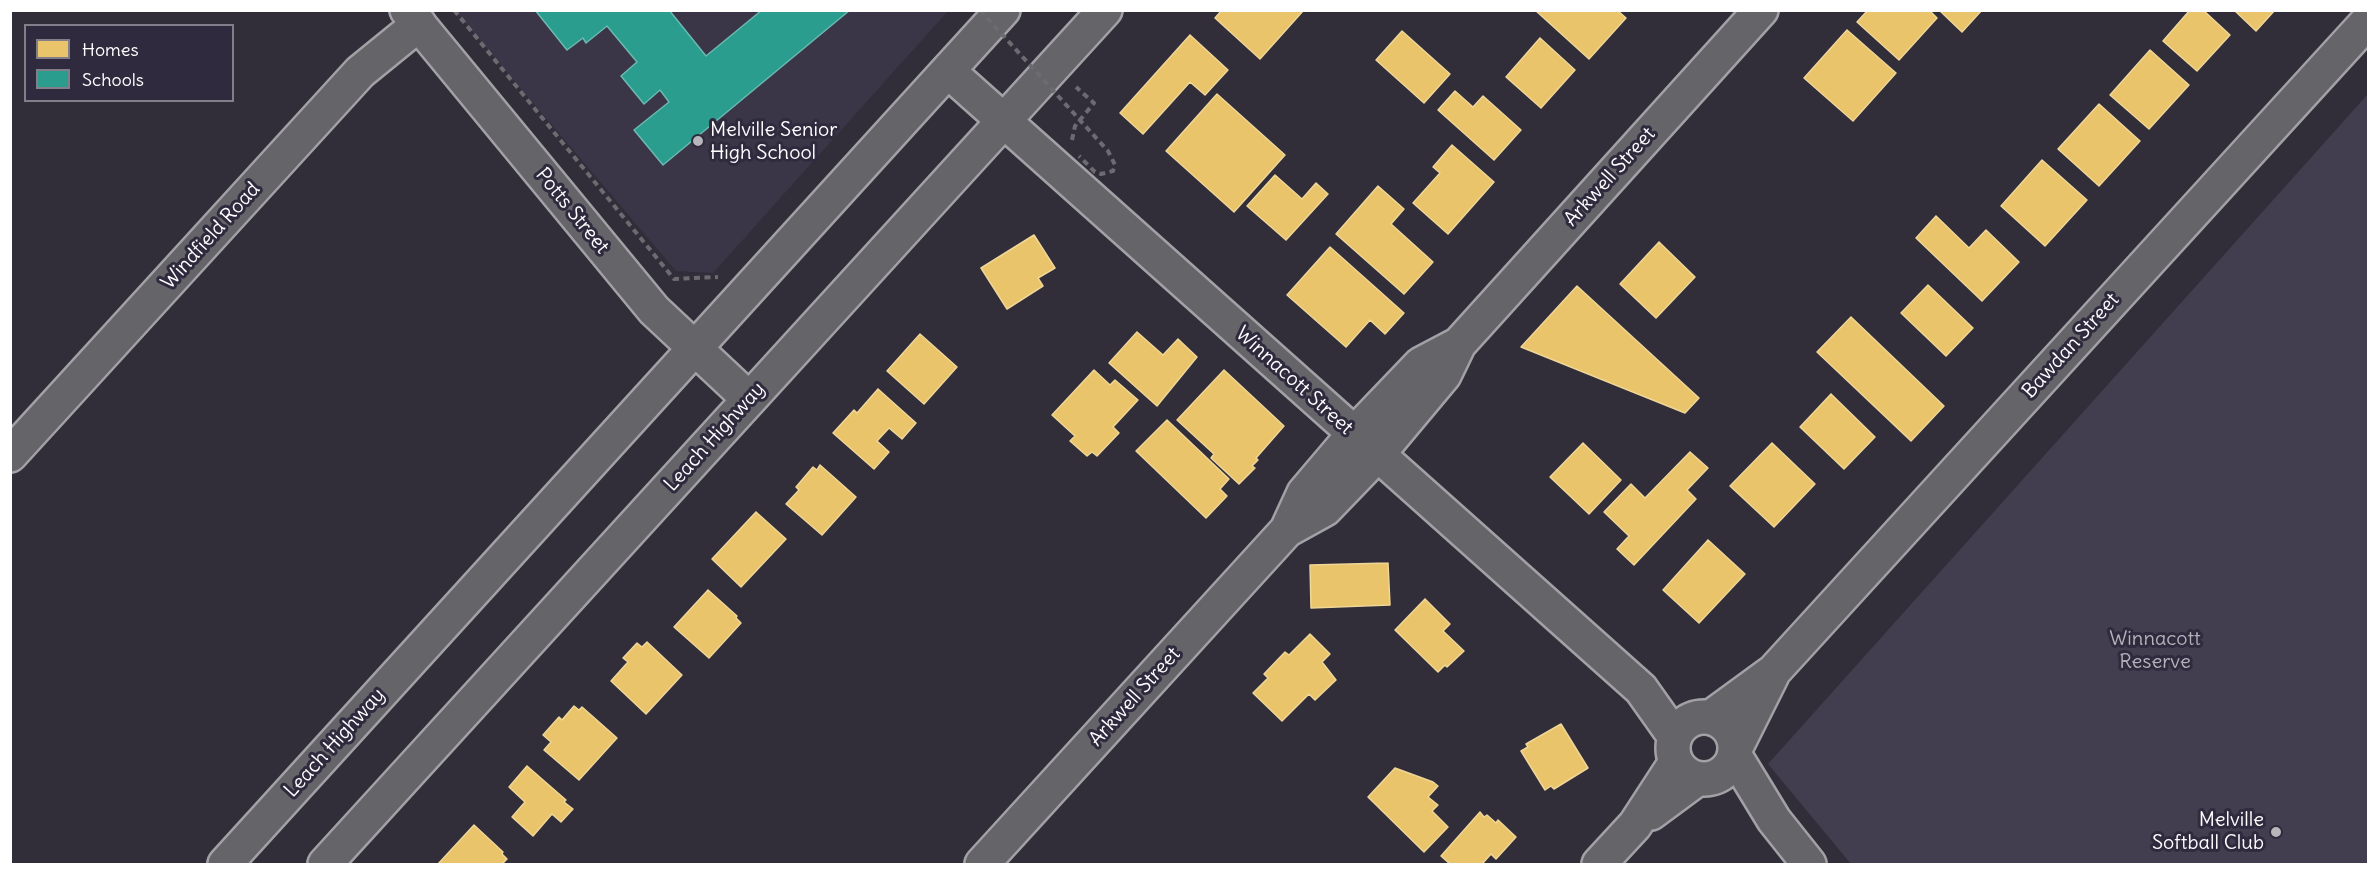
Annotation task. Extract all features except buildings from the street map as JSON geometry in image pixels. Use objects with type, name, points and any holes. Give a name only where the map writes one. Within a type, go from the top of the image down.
[{"type":"main road","name":"Leach Highway","points":[[225,864],[1003,10]]},
{"type":"main road","name":"Leach Highway","points":[[325,864],[1105,10]]},
{"type":"main road","name":"Arkwell Street","points":[[982,864],[1287,530],[1304,493],[1366,444],[1420,364],[1459,344],[1761,10]]},
{"type":"main road","name":"Potts Street","points":[[413,17],[654,310],[749,399]]},
{"type":"main road","name":"Windfield Road","points":[[10,455],[413,17]]},
{"type":"main road","name":"Bawdan Street","points":[[1599,864],[2368,21]]},
{"type":"main road","name":"Winnacott Street","points":[[948,71],[1641,689],[1705,749]]},
{"type":"main road","points":[[1705,749],[1774,820],[1809,864]]},
{"type":"path","points":[[454,10],[674,279],[724,277]]},
{"type":"path","points":[[980,10],[1108,151],[1115,165],[1113,171],[1101,174],[1095,172],[1075,151]]},
{"type":"path","points":[[1056,109],[1075,86],[1094,103],[1076,126],[1072,135],[1072,144]]},
{"type":"shaded area","name":"Melville Senior High School","points":[[455,11],[948,11],[713,273],[676,271]]},
{"type":"green space","name":"Winnacott Reserve","points":[[2368,94],[2368,864],[1851,864],[1768,764]]},
{"type":"place","name":"Melville Senior High School","points":[[698,141]]},
{"type":"place","name":"Melville Softball Club","points":[[2276,832]]}]
